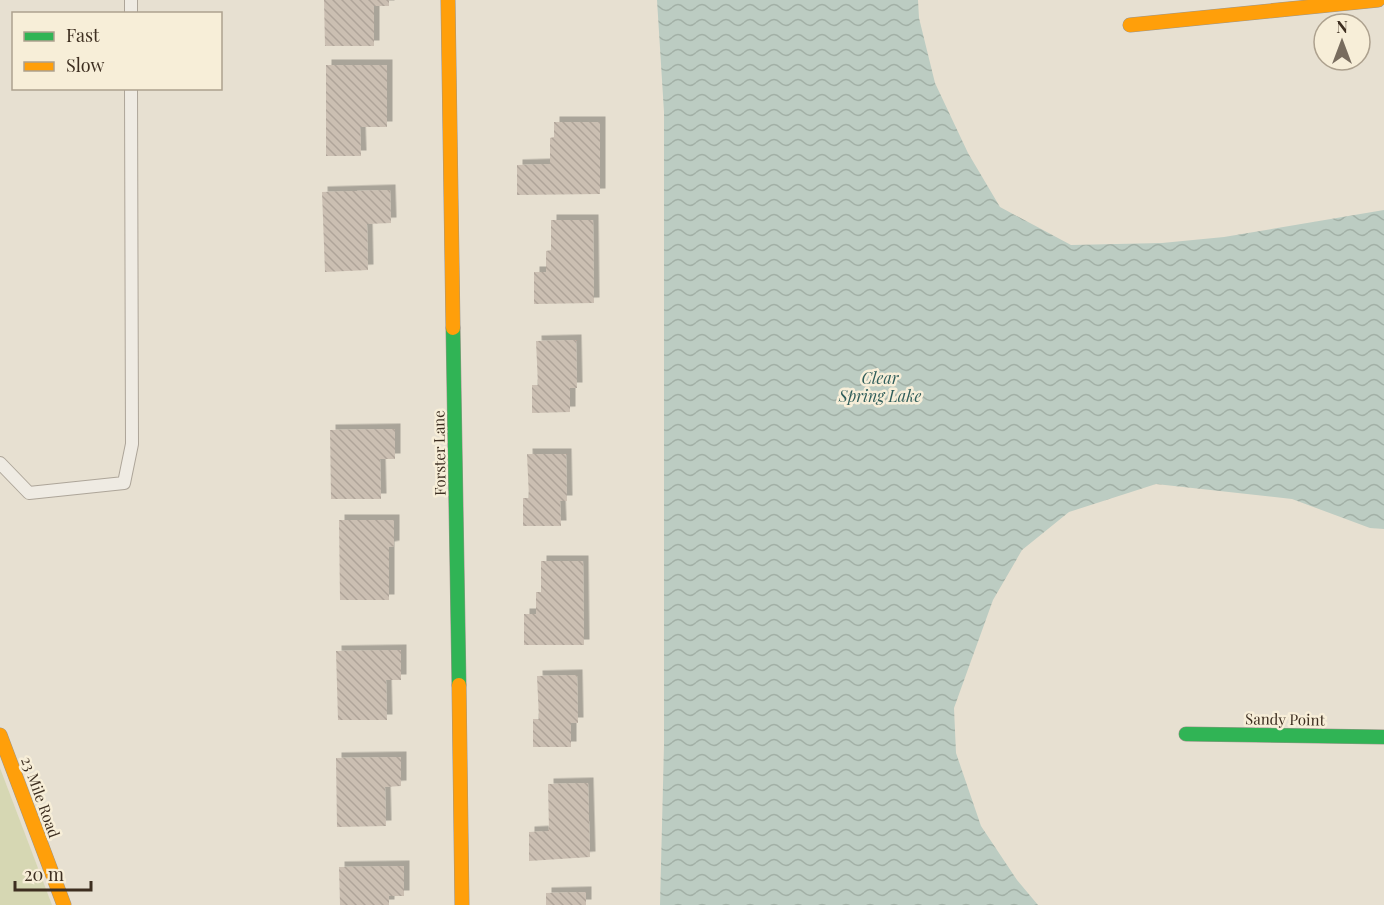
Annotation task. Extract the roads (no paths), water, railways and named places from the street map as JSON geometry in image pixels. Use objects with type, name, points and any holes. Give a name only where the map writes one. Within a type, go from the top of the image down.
[{"type":"street","name":"Forster Lane","points":[[448,0],[462,905]]},
{"type":"street","points":[[1130,25],[1378,0]]},
{"type":"street","name":"Sandy Point","points":[[1186,734],[1384,737]]},
{"type":"street","name":"23 Mile Road","points":[[0,735],[64,905]]},
{"type":"lane","points":[[0,463],[29,493],[124,483],[132,444],[131,90]]},
{"type":"water","name":"Clear Spring Lake","points":[[657,0],[918,0],[919,18],[935,83],[968,153],[1000,207],[1071,245],[1162,243],[1224,237],[1384,210],[1384,529],[1370,528],[1292,499],[1156,484],[1069,512],[1022,550],[993,600],[954,708],[956,753],[981,826],[1017,880],[1038,905],[660,905],[664,745],[664,112]]}]
